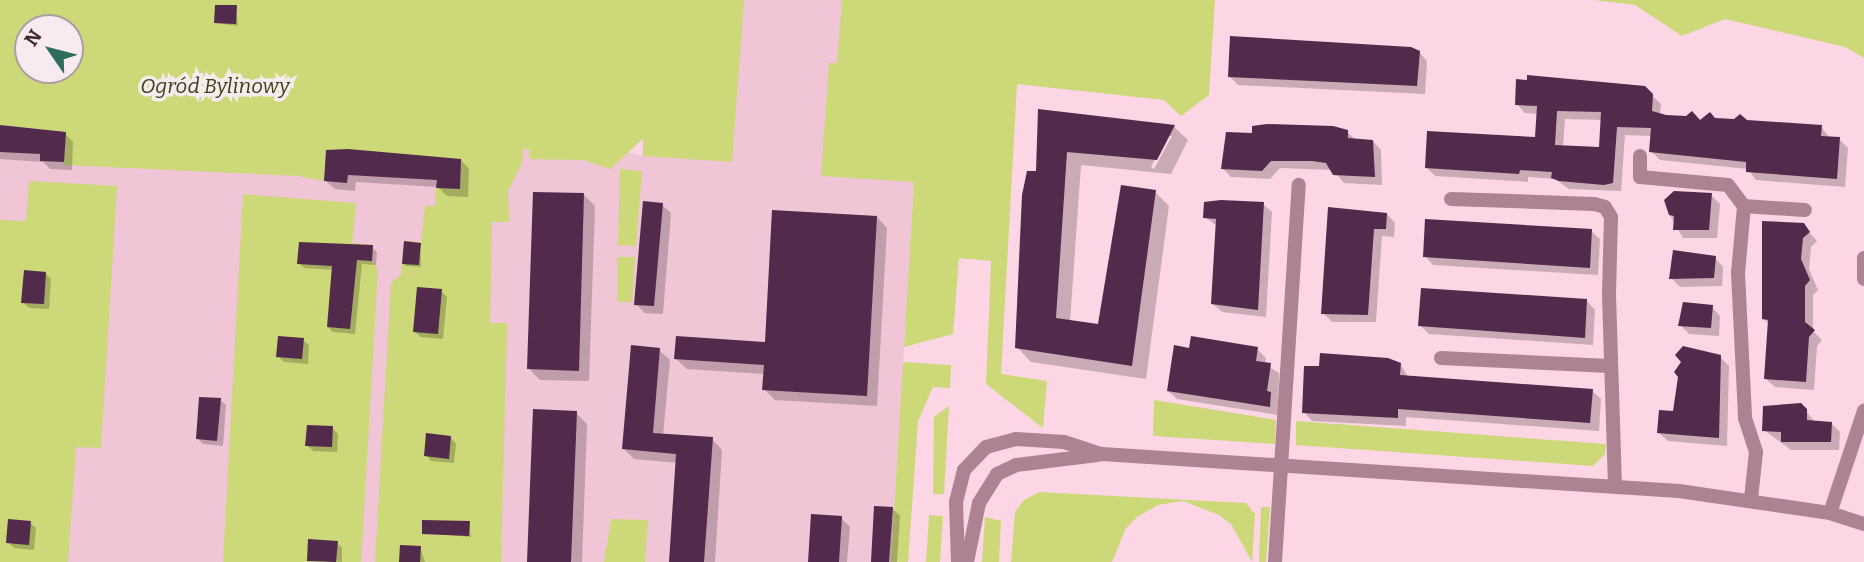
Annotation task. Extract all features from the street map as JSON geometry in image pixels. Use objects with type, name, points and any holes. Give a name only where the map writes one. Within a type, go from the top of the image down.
[{"type":"street","points":[[1640,156],[1640,177],[1728,185],[1744,206],[1738,273],[1745,418],[1756,452],[1751,499]]},
{"type":"street","points":[[1275,562],[1299,184]]},
{"type":"street","points":[[1451,199],[1605,207],[1612,228],[1610,366],[1615,399],[1615,486]]},
{"type":"street","points":[[1744,206],[1805,210]]},
{"type":"street","points":[[1864,258],[1864,279]]},
{"type":"street","points":[[1441,358],[1610,366]]},
{"type":"street","points":[[1830,513],[1864,411]]},
{"type":"street","points":[[958,562],[957,485],[979,453],[994,442],[1016,439],[1064,442],[1102,454]]},
{"type":"street","points":[[967,562],[979,503],[997,474],[1016,465],[1102,454],[1615,486],[1751,499],[1830,513],[1864,524]]},
{"type":"shaded area","points":[[0,0],[58,14],[14,14],[14,84],[84,84],[84,20],[642,156],[652,0],[925,0],[891,562],[0,562]]},
{"type":"green space","name":"Ogród Bylinowy","points":[[0,0],[744,0],[732,162],[643,156],[643,139],[610,169],[583,160],[530,159],[530,149],[523,149],[522,163],[508,191],[509,222],[492,222],[490,323],[507,323],[501,562],[375,562],[391,283],[401,275],[404,241],[421,242],[425,206],[435,206],[436,188],[460,189],[461,159],[326,150],[324,181],[298,176],[64,165],[65,132],[0,125]]},
{"type":"green space","points":[[842,0],[1215,0],[1209,95],[1181,116],[1164,100],[1017,84],[1001,374],[1047,381],[1043,428],[986,384],[991,261],[959,258],[953,334],[904,347],[914,182],[821,176],[829,63],[837,63]]},
{"type":"green space","points":[[1594,0],[1864,0],[1864,58],[1845,47],[1725,19],[1682,36],[1635,5]]},
{"type":"green space","points":[[620,169],[642,171],[636,246],[618,245]]},
{"type":"green space","points":[[29,181],[117,186],[101,448],[76,447],[68,562],[0,562],[0,220],[26,221]]},
{"type":"green space","points":[[243,194],[356,203],[352,243],[373,245],[372,261],[378,269],[361,562],[223,562]]},
{"type":"green space","points":[[617,257],[635,257],[632,302],[617,302]]},
{"type":"green space","points":[[903,362],[951,365],[950,388],[933,387],[918,421],[908,562],[891,562]]},
{"type":"green space","points":[[1154,400],[1276,420],[1275,444],[1153,436]]},
{"type":"green space","points":[[949,406],[944,494],[933,494],[934,417]]},
{"type":"green space","points":[[1296,421],[1606,444],[1605,454],[1593,466],[1296,445]]},
{"type":"green space","points":[[1039,492],[1246,503],[1255,514],[1252,562],[1231,524],[1219,515],[1183,501],[1158,505],[1137,517],[1126,528],[1112,562],[1011,562],[1015,512],[1024,500]]},
{"type":"green space","points":[[1261,507],[1270,507],[1266,562],[1259,562]]},
{"type":"green space","points":[[929,515],[943,516],[940,562],[926,562]]},
{"type":"green space","points":[[985,517],[1001,521],[999,562],[982,562]]},
{"type":"green space","points":[[611,519],[648,520],[645,562],[604,562]]},
{"type":"building","points":[[215,5],[237,5],[236,24],[214,23]]},
{"type":"building","points":[[1230,36],[1411,47],[1420,51],[1417,86],[1228,77]]},
{"type":"building","points":[[1527,75],[1645,86],[1653,94],[1652,111],[1666,115],[1686,116],[1692,111],[1700,120],[1710,112],[1715,118],[1734,119],[1740,114],[1747,120],[1822,125],[1821,136],[1840,137],[1837,179],[1746,172],[1746,162],[1649,152],[1651,128],[1617,127],[1613,183],[1604,185],[1559,181],[1551,178],[1552,172],[1520,170],[1519,174],[1425,168],[1427,131],[1535,137],[1537,106],[1515,105],[1516,79],[1527,80]],"holes":[[[1557,111],[1601,112],[1599,147],[1555,145]]]},
{"type":"building","points":[[1038,109],[1175,125],[1157,160],[1067,152],[1056,318],[1098,324],[1121,185],[1156,190],[1132,366],[1015,348],[1022,195],[1027,171],[1036,171]]},
{"type":"building","points":[[0,125],[66,132],[64,162],[40,161],[40,154],[0,152]]},
{"type":"building","points":[[1252,126],[1333,126],[1348,130],[1348,138],[1373,140],[1375,177],[1333,175],[1326,163],[1312,161],[1271,161],[1262,171],[1221,169],[1226,132],[1252,133]]},
{"type":"building","points":[[348,149],[461,159],[460,189],[436,188],[437,180],[348,175],[347,183],[324,181],[326,150]]},
{"type":"building","points":[[1674,191],[1712,193],[1709,230],[1673,230],[1674,216],[1669,215],[1664,200]]},
{"type":"building","points":[[533,192],[584,193],[579,371],[527,369]]},
{"type":"building","points":[[643,201],[663,203],[654,306],[634,305]]},
{"type":"building","points":[[1204,202],[1264,202],[1258,310],[1211,304],[1216,219],[1203,218]]},
{"type":"building","points":[[1328,207],[1387,213],[1386,229],[1374,229],[1368,315],[1321,314]]},
{"type":"building","points":[[772,210],[877,216],[867,396],[762,390],[764,365],[674,359],[676,336],[765,342]]},
{"type":"building","points":[[1425,219],[1592,229],[1590,268],[1423,257]]},
{"type":"building","points":[[1762,221],[1804,223],[1810,232],[1803,238],[1801,259],[1810,280],[1805,286],[1805,322],[1815,330],[1809,337],[1806,382],[1764,379],[1768,320],[1762,319]]},
{"type":"building","points":[[404,241],[421,243],[419,265],[402,264]]},
{"type":"building","points":[[299,242],[373,245],[372,261],[357,260],[350,329],[327,327],[332,266],[297,264]]},
{"type":"building","points":[[1673,250],[1716,256],[1714,278],[1669,279]]},
{"type":"building","points":[[24,270],[46,272],[44,304],[21,303]]},
{"type":"building","points":[[417,287],[442,289],[438,334],[413,332]]},
{"type":"building","points":[[1421,288],[1587,299],[1585,338],[1418,326]]},
{"type":"building","points":[[1683,302],[1713,305],[1711,328],[1678,326]]},
{"type":"building","points":[[278,336],[304,338],[302,359],[276,357]]},
{"type":"building","points":[[1191,336],[1258,347],[1256,361],[1271,363],[1267,391],[1271,392],[1270,407],[1167,391],[1174,345],[1189,348]]},
{"type":"building","points":[[631,345],[660,348],[653,433],[713,437],[704,562],[669,562],[676,454],[622,449]]},
{"type":"building","points":[[1683,346],[1721,355],[1719,438],[1657,433],[1659,410],[1673,411],[1678,377],[1674,372],[1681,362],[1675,355]]},
{"type":"building","points":[[1320,353],[1388,358],[1401,363],[1400,375],[1593,389],[1590,423],[1398,409],[1398,418],[1302,413],[1304,366],[1319,366]]},
{"type":"building","points":[[199,397],[221,398],[217,441],[196,439]]},
{"type":"building","points":[[1801,403],[1807,409],[1807,420],[1832,422],[1831,442],[1781,442],[1781,432],[1762,431],[1763,406]]},
{"type":"building","points":[[533,409],[577,411],[571,562],[527,562]]},
{"type":"building","points":[[307,425],[333,426],[332,447],[305,446]]},
{"type":"building","points":[[426,433],[451,436],[449,459],[424,456]]},
{"type":"building","points":[[874,506],[893,507],[889,562],[871,562]]},
{"type":"building","points":[[811,514],[842,516],[839,562],[808,562]]},
{"type":"building","points":[[8,519],[31,521],[29,545],[6,543]]},
{"type":"building","points":[[422,520],[470,521],[469,536],[422,534]]},
{"type":"building","points":[[308,539],[338,541],[336,562],[307,561]]},
{"type":"building","points":[[400,545],[421,546],[420,562],[399,562]]}]
